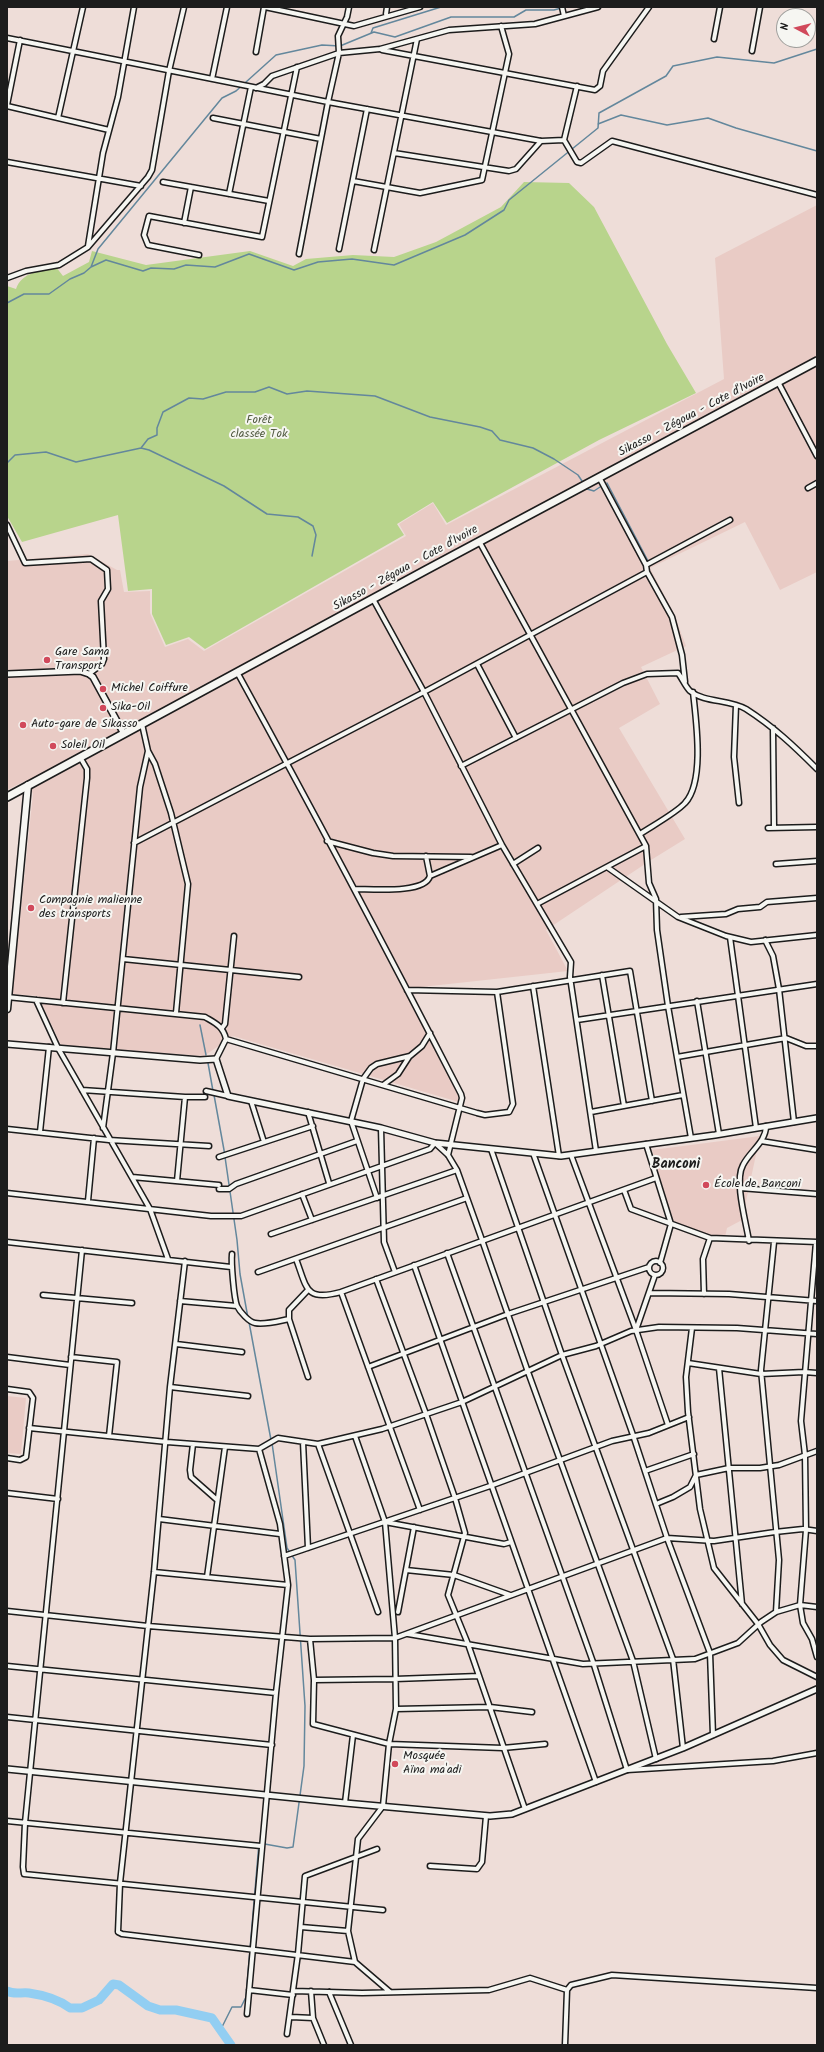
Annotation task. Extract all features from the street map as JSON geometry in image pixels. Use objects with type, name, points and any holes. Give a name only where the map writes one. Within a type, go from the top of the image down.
[{"type":"highway","name":"Sikasso - Zégoua - Cote d'Ivoire","points":[[7,796],[373,600],[479,541],[817,361]]},
{"type":"main road","points":[[7,1010],[28,785]]},
{"type":"street","points":[[58,118],[83,7]]},
{"type":"street","points":[[88,247],[99,178],[124,62],[134,7]]},
{"type":"street","points":[[7,278],[26,270],[59,265],[88,247],[141,186],[152,170],[169,71],[184,7]]},
{"type":"street","points":[[212,79],[227,7]]},
{"type":"street","points":[[256,52],[264,7],[354,26],[420,7]]},
{"type":"street","points":[[298,254],[339,51],[338,36],[345,24],[349,7]]},
{"type":"street","points":[[386,14],[387,7]]},
{"type":"street","points":[[253,87],[264,84],[272,76],[339,51],[380,49],[449,30],[535,24],[598,7]]},
{"type":"street","points":[[380,49],[595,90],[598,88],[603,70],[649,7]]},
{"type":"street","points":[[714,39],[720,7]]},
{"type":"street","points":[[752,51],[760,7]]},
{"type":"street","points":[[562,9],[564,16]]},
{"type":"street","points":[[353,181],[420,193],[482,180],[509,54],[501,26]]},
{"type":"street","points":[[7,38],[291,95],[540,141],[564,140]]},
{"type":"street","points":[[374,250],[417,39]]},
{"type":"street","points":[[20,40],[7,106],[109,130]]},
{"type":"street","points":[[199,255],[148,245],[145,241],[144,235],[149,216],[262,237],[297,67]]},
{"type":"street","points":[[577,86],[564,140],[577,162],[582,163],[612,141],[817,195]]},
{"type":"street","points":[[228,194],[243,124],[253,87]]},
{"type":"street","points":[[339,249],[367,109]]},
{"type":"street","points":[[213,118],[321,139]]},
{"type":"street","points":[[394,153],[509,171],[516,168],[540,141]]},
{"type":"street","points":[[7,162],[141,186]]},
{"type":"street","points":[[164,182],[269,201]]},
{"type":"street","points":[[184,223],[191,187]]},
{"type":"street","points":[[778,382],[817,456]]},
{"type":"street","points":[[599,477],[646,565],[647,572],[672,617],[682,655],[685,683]]},
{"type":"street","points":[[808,488],[817,483]]},
{"type":"street","points":[[646,565],[730,520]]},
{"type":"street","points":[[7,525],[25,563],[91,559],[107,570],[108,589],[101,601],[104,659],[102,664],[89,674]]},
{"type":"street","points":[[479,541],[532,635],[646,846],[650,883],[656,899],[656,930],[691,1138]]},
{"type":"street","points":[[134,843],[532,635],[647,572]]},
{"type":"street","points":[[373,600],[424,692],[502,845],[571,962],[571,980],[596,1151]]},
{"type":"street","points":[[477,664],[516,738]]},
{"type":"street","points":[[7,674],[80,671],[89,674],[93,677],[124,734]]},
{"type":"street","points":[[237,672],[287,763],[327,841],[356,889],[461,1094],[448,1155]]},
{"type":"street","points":[[462,766],[623,683],[646,674],[678,673],[693,692],[700,697],[744,708],[773,728],[817,769]]},
{"type":"street","points":[[640,834],[685,803],[691,793],[699,757],[693,692]]},
{"type":"street","points":[[736,705],[734,757],[739,803]]},
{"type":"street","points":[[142,724],[148,751],[155,764],[173,823],[188,884],[182,966],[176,1013]]},
{"type":"street","points":[[773,728],[774,828]]},
{"type":"street","points":[[103,1128],[118,1009],[140,788],[148,751]]},
{"type":"street","points":[[63,1003],[87,778],[87,769],[80,757]]},
{"type":"street","points":[[768,828],[817,827]]},
{"type":"street","points":[[327,841],[374,853],[473,857]]},
{"type":"street","points":[[430,876],[502,845]]},
{"type":"street","points":[[537,904],[646,846]]},
{"type":"street","points":[[514,864],[538,848]]},
{"type":"street","points":[[356,889],[414,888],[424,884],[429,880],[430,876],[426,856]]},
{"type":"street","points":[[776,864],[817,861]]},
{"type":"street","points":[[607,867],[656,899],[678,917],[730,937],[751,942],[817,935]]},
{"type":"street","points":[[678,917],[726,914],[738,909],[760,907],[767,902],[817,898]]},
{"type":"street","points":[[222,1028],[225,1024],[234,936]]},
{"type":"street","points":[[730,937],[756,1128]]},
{"type":"street","points":[[765,940],[773,956],[779,989],[786,1038],[794,1122]]},
{"type":"street","points":[[7,951],[12,956]]},
{"type":"street","points":[[123,959],[299,977]]},
{"type":"street","points":[[408,990],[497,992],[630,970],[652,1101]]},
{"type":"street","points":[[602,975],[624,1106]]},
{"type":"street","points":[[577,1020],[817,984]]},
{"type":"street","points":[[533,986],[559,1156]]},
{"type":"street","points":[[226,1039],[485,1115],[509,1112],[513,1104],[497,992]]},
{"type":"street","points":[[8,997],[204,1017],[222,1028],[226,1039],[216,1059],[228,1096]]},
{"type":"street","points":[[36,1000],[58,1048],[109,1140],[150,1209],[168,1259]]},
{"type":"street","points":[[697,1001],[719,1134]]},
{"type":"street","points":[[383,1085],[398,1074],[410,1056],[422,1046],[430,1033]]},
{"type":"street","points":[[677,1057],[786,1038],[806,1046],[817,1046]]},
{"type":"street","points":[[7,1044],[200,1060],[216,1059]]},
{"type":"street","points":[[40,1132],[49,1047]]},
{"type":"street","points":[[377,1198],[351,1121],[363,1079],[371,1068],[377,1064],[410,1056]]},
{"type":"street","points":[[82,1090],[205,1097]]},
{"type":"street","points":[[206,1091],[351,1121],[435,1143],[559,1156],[719,1134],[817,1118]]},
{"type":"street","points":[[591,1112],[683,1095]]},
{"type":"street","points":[[177,1181],[185,1097]]},
{"type":"street","points":[[251,1101],[264,1142]]},
{"type":"street","points":[[308,1112],[329,1184]]},
{"type":"street","points":[[219,1157],[313,1126]]},
{"type":"street","points":[[749,1241],[739,1178],[742,1165],[766,1134],[766,1126]]},
{"type":"street","points":[[381,1128],[384,1242],[395,1272]]},
{"type":"street","points":[[7,1129],[109,1140],[209,1146]]},
{"type":"street","points":[[88,1202],[94,1138]]},
{"type":"street","points":[[132,1177],[177,1181],[229,1189],[236,1184],[357,1141]]},
{"type":"street","points":[[761,1142],[817,1150]]},
{"type":"street","points":[[435,1143],[448,1155],[457,1170],[528,1372],[633,1661],[656,1759]]},
{"type":"street","points":[[7,1193],[211,1216],[241,1216],[430,1149],[435,1143]]},
{"type":"street","points":[[636,1330],[655,1275],[662,1271],[660,1263],[671,1224],[646,1144]]},
{"type":"street","points":[[491,1149],[562,1355],[673,1660],[683,1748]]},
{"type":"street","points":[[533,1153],[633,1435],[667,1538],[710,1653],[713,1735]]},
{"type":"street","points":[[571,1155],[617,1277],[668,1425]]},
{"type":"street","points":[[272,1234],[457,1170]]},
{"type":"street","points":[[296,1259],[308,1290],[316,1296],[329,1295],[341,1292],[656,1178]]},
{"type":"street","points":[[740,1188],[817,1194]]},
{"type":"street","points":[[624,1190],[631,1209],[710,1238],[774,1242],[816,1242],[807,1333],[801,1421],[805,1456],[806,1530],[800,1605],[803,1622],[812,1639],[817,1657]]},
{"type":"street","points":[[302,1194],[312,1220]]},
{"type":"street","points":[[258,1272],[467,1198]]},
{"type":"street","points":[[704,1294],[703,1259],[710,1238]]},
{"type":"street","points":[[7,1242],[231,1267]]},
{"type":"street","points":[[774,1242],[762,1374],[775,1532],[779,1560],[776,1612]]},
{"type":"street","points":[[82,1250],[42,1670],[25,1823],[24,1874],[382,1910]]},
{"type":"street","points":[[447,1253],[594,1662],[627,1770]]},
{"type":"street","points":[[232,1254],[231,1267],[237,1306],[248,1319],[254,1323],[289,1319]]},
{"type":"street","points":[[185,1261],[170,1387],[167,1442],[154,1572],[130,1782],[120,1884],[118,1932],[122,1934],[251,1948],[355,1962],[390,1992]]},
{"type":"street","points":[[368,1367],[508,1314],[581,1291],[617,1277],[649,1267],[653,1262],[660,1263]]},
{"type":"street","points":[[414,1265],[490,1486],[596,1782]]},
{"type":"street","points":[[649,1267],[650,1271],[655,1275]]},
{"type":"street","points":[[376,1279],[426,1414],[455,1498],[465,1533],[448,1595],[468,1644],[525,1810]]},
{"type":"street","points":[[308,1290],[289,1310],[289,1319],[308,1377]]},
{"type":"street","points":[[341,1292],[420,1510]]},
{"type":"street","points":[[650,1293],[704,1294],[817,1300]]},
{"type":"street","points":[[43,1295],[132,1303]]},
{"type":"street","points":[[180,1301],[237,1306]]},
{"type":"street","points":[[30,1428],[167,1442],[259,1449],[278,1438],[318,1444],[355,1436],[390,1426],[462,1402],[562,1355],[600,1345],[636,1330],[659,1327],[765,1330],[817,1334]]},
{"type":"street","points":[[692,1328],[686,1377],[689,1417],[706,1540],[714,1568],[758,1624],[770,1645],[783,1660],[817,1676]]},
{"type":"street","points":[[176,1344],[242,1352]]},
{"type":"street","points":[[7,1357],[70,1365]]},
{"type":"street","points":[[71,1358],[117,1362],[109,1436]]},
{"type":"street","points":[[688,1363],[762,1374],[804,1372],[817,1373]]},
{"type":"street","points":[[720,1368],[742,1604]]},
{"type":"street","points":[[170,1387],[248,1396]]},
{"type":"street","points":[[7,1389],[29,1392],[33,1398],[26,1457],[20,1460],[7,1458]]},
{"type":"street","points":[[284,1556],[490,1486],[596,1447],[633,1435],[649,1433],[689,1417]]},
{"type":"street","points":[[355,1436],[385,1522],[395,1638],[396,1709],[389,1744],[383,1806],[358,1839],[348,1931],[355,1962]]},
{"type":"street","points":[[303,1442],[308,1548]]},
{"type":"street","points":[[193,1444],[190,1470],[191,1477],[216,1499]]},
{"type":"street","points":[[318,1444],[378,1612]]},
{"type":"street","points":[[207,1577],[216,1499],[225,1447]]},
{"type":"street","points":[[247,2014],[251,1948],[272,1745],[281,1637],[288,1585],[280,1534],[280,1524],[259,1449]]},
{"type":"street","points":[[696,1475],[729,1468],[779,1465],[817,1451]]},
{"type":"street","points":[[645,1471],[694,1454]]},
{"type":"street","points":[[656,1504],[690,1488],[696,1475]]},
{"type":"street","points":[[7,1493],[58,1499]]},
{"type":"street","points":[[159,1518],[280,1534]]},
{"type":"street","points":[[385,1522],[504,1544],[511,1542]]},
{"type":"street","points":[[398,1612],[414,1527]]},
{"type":"street","points":[[7,1611],[148,1626],[281,1637],[310,1639],[395,1638],[667,1538],[714,1541],[775,1532],[806,1530],[817,1531]]},
{"type":"street","points":[[406,1570],[454,1575],[510,1595]]},
{"type":"street","points":[[154,1572],[288,1585]]},
{"type":"street","points":[[408,1634],[583,1664],[594,1662],[695,1659],[738,1643],[758,1624],[776,1612],[800,1605],[817,1607]]},
{"type":"street","points":[[310,1639],[314,1680],[313,1724],[389,1744],[503,1748],[545,1744]]},
{"type":"street","points":[[7,1666],[276,1693]]},
{"type":"street","points":[[314,1680],[479,1676]]},
{"type":"street","points":[[7,1769],[486,1816],[512,1814],[683,1748],[817,1689]]},
{"type":"street","points":[[396,1709],[490,1707],[532,1712]]},
{"type":"street","points":[[7,1718],[272,1745]]},
{"type":"street","points":[[345,1803],[352,1735]]},
{"type":"street","points":[[627,1770],[773,1761],[817,1753]]},
{"type":"street","points":[[430,1866],[477,1869],[482,1862],[486,1816]]},
{"type":"street","points":[[7,1821],[261,1845]]},
{"type":"street","points":[[288,2034],[294,1993],[305,1876],[377,1849]]},
{"type":"street","points":[[301,1927],[348,1931]]},
{"type":"street","points":[[565,2045],[567,1990],[571,1985],[612,1975],[817,1988]]},
{"type":"street","points":[[249,1990],[294,1993],[311,1991],[390,1992],[489,1990],[530,1978],[567,1990]]},
{"type":"street","points":[[311,1991],[313,2018],[324,2045]]},
{"type":"street","points":[[329,1992],[351,2045]]},
{"type":"street","points":[[291,2017],[313,2018]]},
{"type":"shaded area","points":[[817,205],[817,572],[780,590],[745,522],[650,568],[673,612],[686,646],[641,667],[660,704],[619,728],[685,839],[546,930],[568,971],[403,989],[460,1099],[459,1102],[233,1036],[204,1056],[61,1045],[38,996],[12,994],[33,794],[27,780],[7,790],[7,561],[88,554],[117,570],[120,570],[124,592],[150,591],[150,613],[165,647],[188,639],[204,651],[406,536],[399,524],[433,503],[446,525],[724,379],[715,258]]},
{"type":"shaded area","name":"École de Banconi","points":[[760,1136],[742,1220],[727,1228],[725,1237],[710,1235],[673,1223],[652,1150]]},
{"type":"shaded area","points":[[7,1396],[26,1398],[21,1454],[7,1453]]},
{"type":"green space","name":"Forêt classée Tok","points":[[524,182],[569,183],[594,207],[667,344],[696,393],[599,440],[447,523],[433,502],[397,524],[404,535],[205,649],[189,637],[166,645],[152,614],[152,589],[128,591],[118,515],[22,542],[7,516],[7,286],[16,289],[23,279],[32,273],[56,267],[63,276],[89,262],[92,251],[146,265],[250,251],[293,266],[306,259],[353,255],[394,257],[436,242],[501,207]]},
{"type":"waterway","points":[[371,33],[373,28],[441,7]]},
{"type":"waterway","points":[[91,267],[98,249],[222,98],[236,91],[276,55],[322,45],[340,46],[374,32],[395,37],[451,17],[514,17],[526,10],[554,10],[565,7]]},
{"type":"waterway","points":[[7,303],[24,294],[49,294],[70,279],[84,273],[91,267],[106,260],[143,271],[151,268],[174,269],[186,265],[215,267],[249,254],[294,270],[318,262],[352,259],[394,265],[465,235],[504,210],[509,200],[598,128],[599,113],[666,76],[673,66],[717,57],[774,63],[817,49]]},
{"type":"waterway","points":[[598,124],[621,115],[667,125],[708,118],[736,128],[817,151]]},
{"type":"waterway","points":[[141,448],[148,439],[157,435],[157,428],[163,412],[189,398],[203,399],[226,392],[255,392],[269,387],[287,394],[307,391],[375,396],[430,417],[480,427],[492,431],[500,440],[533,448],[554,459],[578,475],[582,481]]},
{"type":"waterway","points":[[7,463],[15,455],[46,452],[76,462],[141,448],[149,450],[224,486],[267,514],[298,517],[313,526],[316,535],[312,556]]},
{"type":"waterway","points":[[607,483],[648,561]]},
{"type":"waterway","points":[[587,489],[594,491],[600,487]]},
{"type":"waterway","points":[[200,1025],[206,1055]]},
{"type":"waterway","points":[[208,1063],[213,1091]]},
{"type":"waterway","points":[[214,1095],[224,1150],[237,1240],[240,1274],[248,1318]]},
{"type":"waterway","points":[[249,1322],[271,1440]]},
{"type":"waterway","points":[[220,2031],[232,2007],[241,2007],[246,1997],[259,1843],[287,1848],[293,1847],[304,1766],[305,1706],[295,1560],[287,1548],[272,1443]]},
{"type":"waterway","points":[[7,1991],[12,1993],[29,1993],[40,1995],[55,2000],[70,2008],[82,2008],[99,2000],[113,1984],[119,1985],[148,2006],[160,2010],[176,2010],[212,2018],[231,2045]]},
{"type":"place","name":"Gare Sama Transport","points":[[47,660]]},
{"type":"place","name":"Michel Coiffure","points":[[103,689]]},
{"type":"place","name":"Sika-Oil","points":[[103,708]]},
{"type":"place","name":"Auto-gare de Sikasso","points":[[23,725]]},
{"type":"place","name":"Soleil Oil","points":[[53,746]]},
{"type":"place","name":"Compagnie malienne des transports","points":[[31,908]]},
{"type":"place","name":"École de Banconi","points":[[706,1185]]},
{"type":"place","name":"Mosquée Aïna ma'adi","points":[[395,1764]]},
{"type":"district","name":"Banconi","points":[[676,1166]]}]
